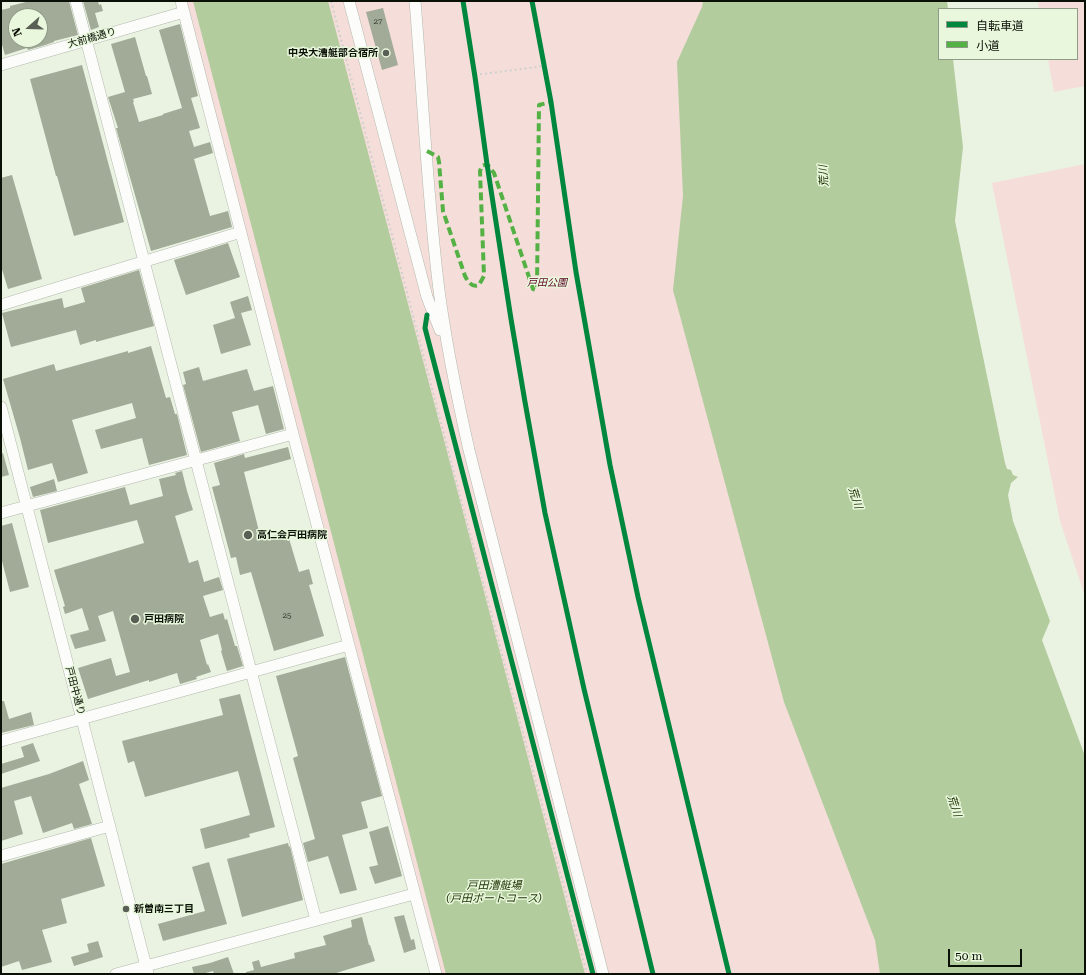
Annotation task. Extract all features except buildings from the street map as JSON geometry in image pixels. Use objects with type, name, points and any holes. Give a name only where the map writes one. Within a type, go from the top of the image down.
[{"type":"street","points":[[76,1],[316,920]]},
{"type":"street","points":[[181,1],[293,434],[436,974]]},
{"type":"street","points":[[349,1],[427,297],[447,346]]},
{"type":"street","points":[[415,1],[433,235],[447,346],[458,405],[470,458],[603,974]]},
{"type":"street","name":"大前橋通り","points":[[1,64],[184,12]]},
{"type":"street","points":[[1,305],[241,232]]},
{"type":"street","name":"戸田中通り","points":[[1,408],[147,970]]},
{"type":"street","points":[[1,513],[293,434]]},
{"type":"street","points":[[1,742],[349,645]]},
{"type":"street","points":[[1,856],[110,826]]},
{"type":"street","points":[[116,974],[147,970],[316,920],[414,894]]},
{"type":"path","points":[[332,1],[455,477],[587,974]]},
{"type":"path","points":[[543,59],[546,73]]},
{"type":"path","points":[[475,76],[544,66]]},
{"type":"path","points":[[473,68],[476,84]]},
{"type":"green space","name":"戸田公園","points":[[182,1],[811,1],[1010,974],[442,974],[287,399]]},
{"type":"green space","points":[[1038,1],[1085,1],[1085,86],[1054,92],[1048,60],[1078,60],[1078,8],[1039,8]]},
{"type":"green space","points":[[1085,164],[1085,596],[1060,521],[992,183]]},
{"type":"water","name":"戸田漕艇場 (戸田ボートコース)","points":[[193,1],[328,1],[585,974],[446,974]]},
{"type":"water","name":"荒川","points":[[703,1],[947,1],[948,8],[938,8],[938,60],[953,60],[963,147],[955,221],[1005,463],[1007,469],[1011,470],[1013,475],[1018,477],[1011,483],[1008,495],[1013,521],[1050,621],[1042,640],[1085,756],[1085,974],[880,974],[875,940],[784,702],[673,290],[683,196],[677,62],[702,7]]},
{"type":"marked path","points":[[427,151],[438,157],[443,211],[465,276],[469,282],[472,285],[477,286],[484,276],[480,171],[482,166],[487,164],[494,173],[533,289],[536,290],[539,105],[551,102]]},
{"type":"cycle path","points":[[463,1],[511,319],[545,513],[584,689],[653,974]]},
{"type":"cycle path","points":[[532,1],[551,102],[576,272],[610,465],[638,597],[729,974]]},
{"type":"cycle path","points":[[427,315],[425,328],[593,974]]},
{"type":"place","name":"中央大漕艇部合宿所","points":[[386,53]]},
{"type":"place","name":"高仁会戸田病院","points":[[248,535]]},
{"type":"place","name":"戸田病院","points":[[135,619]]},
{"type":"place","name":"新曽南三丁目","points":[[126,909]]}]
